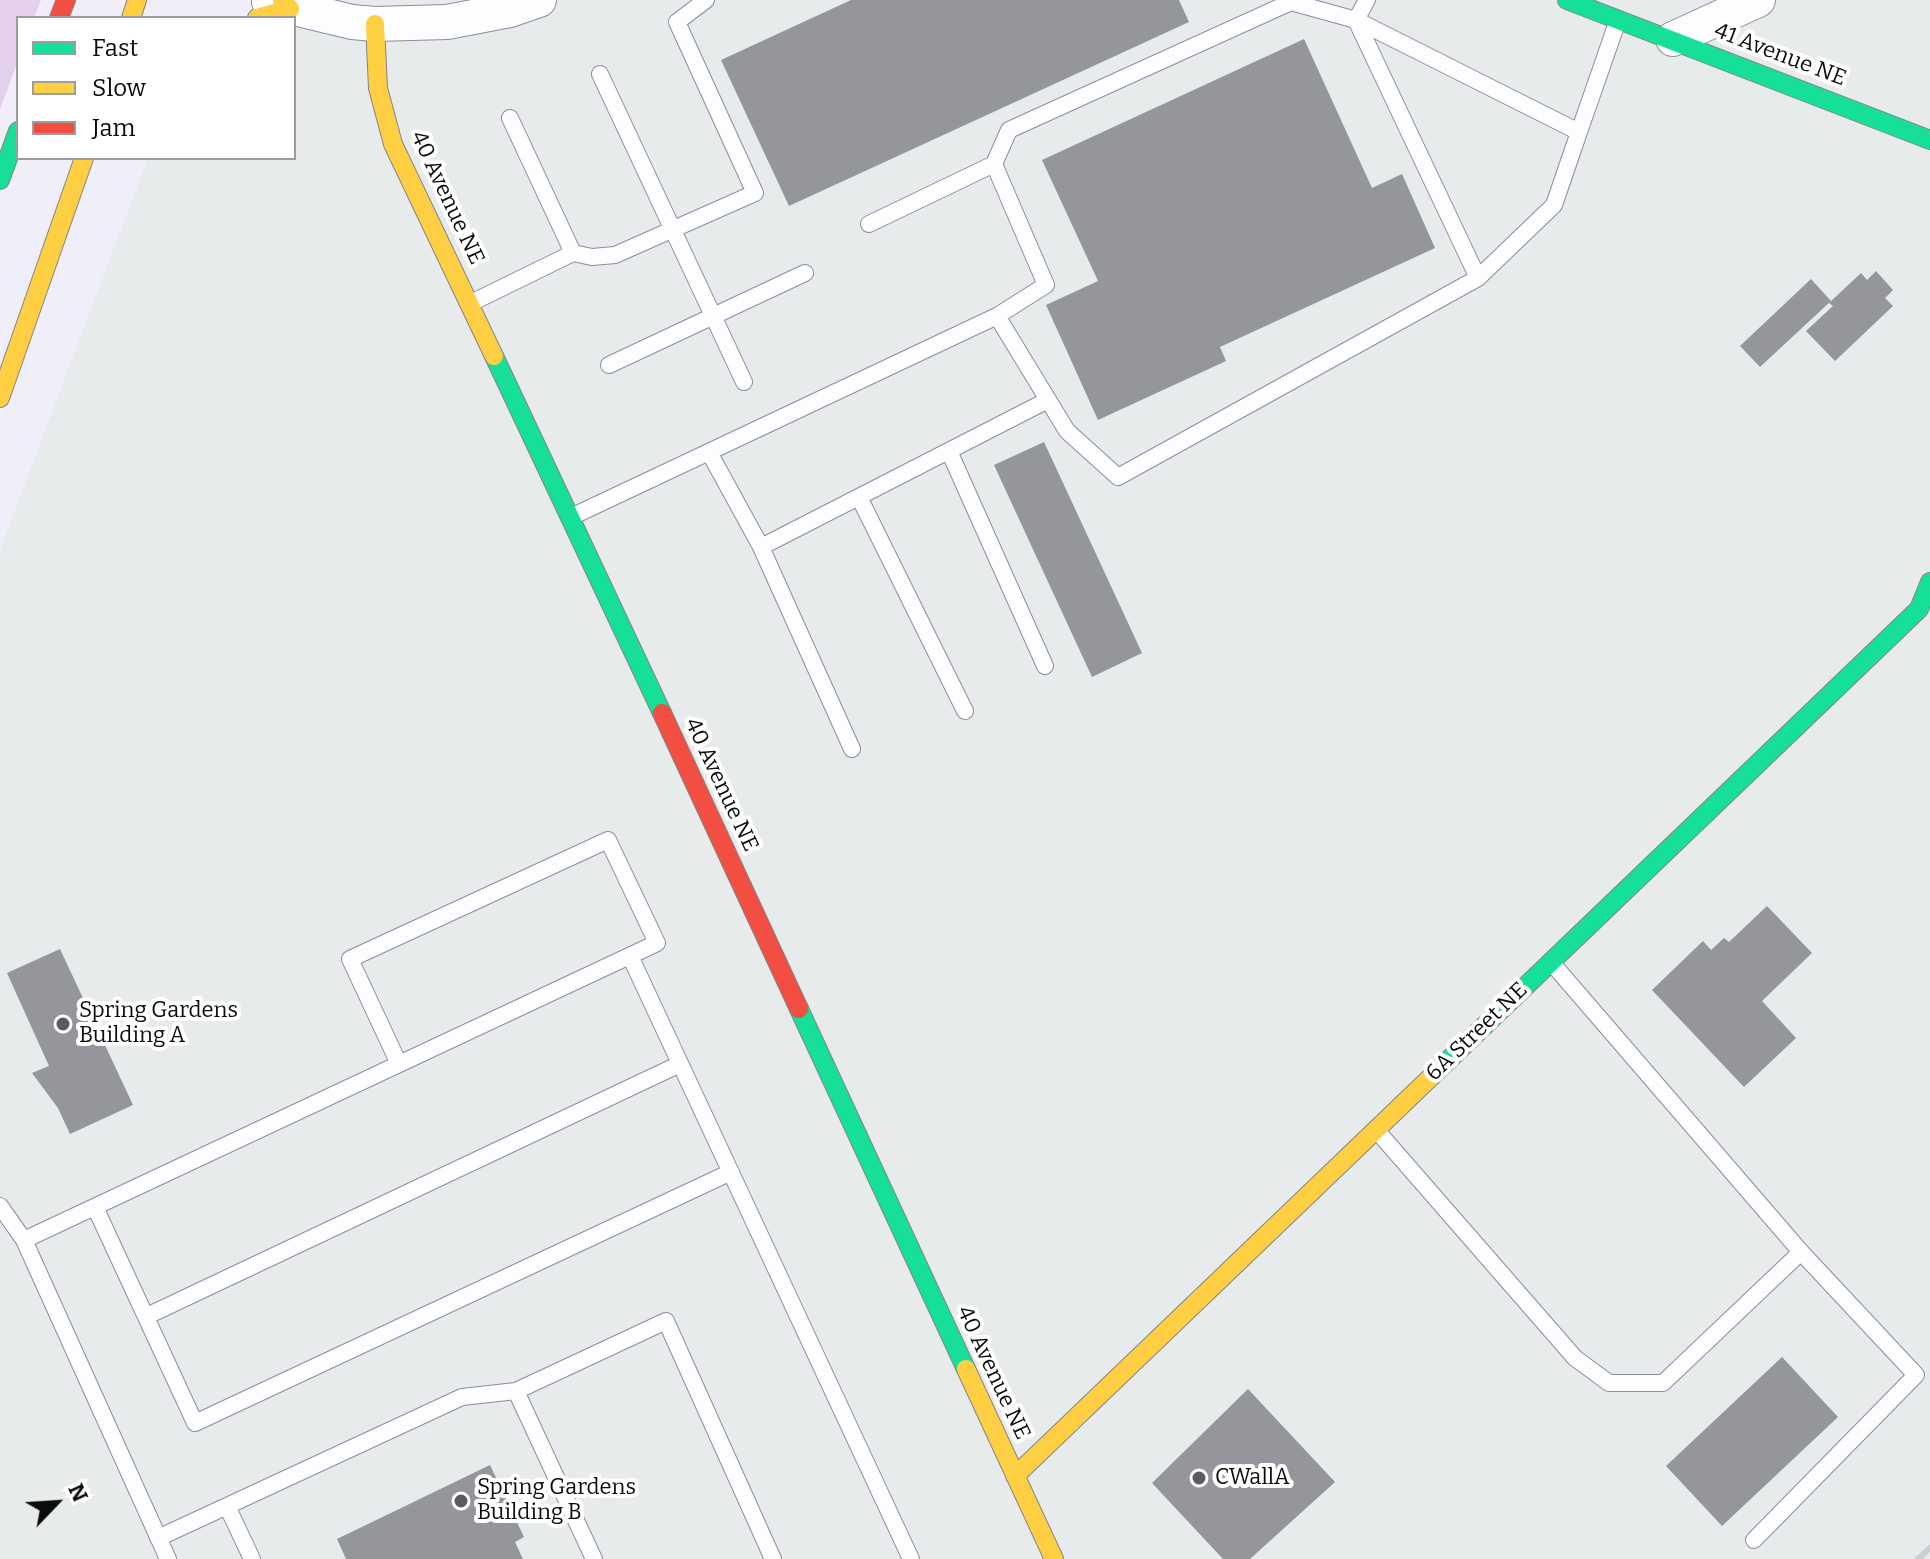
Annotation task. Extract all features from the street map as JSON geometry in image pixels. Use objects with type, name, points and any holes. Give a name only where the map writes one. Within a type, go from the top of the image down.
[{"type":"street","points":[[260,16],[278,3],[352,22],[447,22],[510,10],[539,0]]},
{"type":"street","name":"41 Avenue NE","points":[[1567,0],[1930,140]]},
{"type":"street","points":[[1673,39],[1758,0]]},
{"type":"street","name":"40 Avenue NE","points":[[375,24],[378,88],[393,144],[571,517],[1054,1559]]},
{"type":"street","points":[[0,180],[16,136]]},
{"type":"street","points":[[0,398],[84,160]]},
{"type":"street","name":"6A Street NE","points":[[1015,1476],[1919,609],[1930,582]]},
{"type":"lane","points":[[470,304],[573,253],[592,257],[615,255],[755,193],[677,22],[706,0]]},
{"type":"lane","points":[[1356,20],[1367,0]]},
{"type":"lane","points":[[869,224],[994,164],[1009,130],[1291,2],[1356,20],[1579,132]]},
{"type":"lane","points":[[997,316],[1067,431],[1118,477],[1478,278],[1554,205],[1619,19]]},
{"type":"lane","points":[[1356,20],[1478,278]]},
{"type":"lane","points":[[600,74],[744,382]]},
{"type":"lane","points":[[510,118],[573,253]]},
{"type":"lane","points":[[571,517],[997,316],[1046,285],[994,164]]},
{"type":"lane","points":[[609,365],[805,273]]},
{"type":"lane","points":[[761,547],[1048,400]]},
{"type":"lane","points":[[949,451],[1045,666]]},
{"type":"lane","points":[[709,452],[761,547],[852,749]]},
{"type":"lane","points":[[859,497],[965,711]]},
{"type":"lane","points":[[24,1240],[657,943],[608,840],[350,959],[399,1064]]},
{"type":"lane","points":[[630,956],[911,1559]]},
{"type":"lane","points":[[1550,961],[1801,1252],[1916,1375],[1754,1540]]},
{"type":"lane","points":[[147,1316],[680,1064]]},
{"type":"lane","points":[[1377,1130],[1575,1358],[1609,1383],[1663,1383],[1801,1252]]},
{"type":"lane","points":[[95,1207],[195,1423],[731,1172]]},
{"type":"lane","points":[[0,1206],[24,1240],[168,1559]]},
{"type":"lane","points":[[158,1538],[462,1397],[516,1391],[666,1321],[773,1559]]},
{"type":"lane","points":[[516,1391],[594,1559]]},
{"type":"lane","points":[[227,1506],[252,1559]]},
{"type":"shaded area","points":[[0,0],[41,0],[35,16],[16,16],[16,66],[0,109]]},
{"type":"shaded area","points":[[270,0],[1930,0],[1930,1559],[0,1559],[0,550],[147,160],[296,160],[296,16],[291,16]]},
{"type":"building","points":[[851,0],[1179,0],[1189,22],[789,206],[721,60]]},
{"type":"building","points":[[1304,39],[1372,188],[1402,174],[1435,248],[1220,347],[1226,361],[1098,420],[1046,305],[1098,281],[1042,160]]},
{"type":"building","points":[[1876,271],[1893,290],[1885,298],[1893,306],[1835,361],[1806,331],[1833,306],[1829,303],[1861,273],[1867,280]]},
{"type":"building","points":[[1811,279],[1831,301],[1760,367],[1740,346]]},
{"type":"building","points":[[1044,442],[1142,653],[1092,677],[994,465]]},
{"type":"building","points":[[1767,906],[1812,953],[1762,1001],[1796,1038],[1744,1087],[1652,990],[1703,941],[1711,950],[1724,938],[1729,942]]},
{"type":"building","name":"Spring Gardens Building A","points":[[60,949],[133,1105],[70,1134],[58,1108],[32,1073],[49,1066],[7,973]]},
{"type":"building","points":[[1782,1357],[1838,1417],[1722,1526],[1666,1466]]},
{"type":"building","points":[[1248,1389],[1335,1482],[1250,1559],[1223,1559],[1152,1483]]},
{"type":"building","name":"Spring Gardens Building B","points":[[490,1465],[524,1537],[515,1542],[523,1559],[346,1559],[337,1539]]},
{"type":"railway","points":[[1918,1559],[1930,1548]]},
{"type":"traffic: fast","points":[[1567,0],[1930,140]]},
{"type":"traffic: fast","points":[[0,180],[16,136]]},
{"type":"traffic: fast","points":[[494,356],[662,713]]},
{"type":"traffic: fast","points":[[1432,1076],[1919,609],[1930,582]]},
{"type":"traffic: fast","points":[[799,1009],[966,1369]]},
{"type":"traffic: slow","points":[[132,16],[137,0]]},
{"type":"traffic: slow","points":[[264,16],[290,9],[282,0]]},
{"type":"traffic: slow","points":[[375,24],[378,88],[393,144],[494,356]]},
{"type":"traffic: slow","points":[[0,398],[83,160]]},
{"type":"traffic: slow","points":[[1015,1476],[1432,1076]]},
{"type":"traffic: slow","points":[[966,1369],[1054,1559]]},
{"type":"traffic: jam","points":[[60,16],[66,0]]},
{"type":"traffic: jam","points":[[662,713],[799,1009]]},
{"type":"place","name":"Spring Gardens Building A","points":[[63,1024]]},
{"type":"place","name":"CWallA","points":[[1199,1478]]},
{"type":"place","name":"Spring Gardens Building B","points":[[461,1501]]}]
